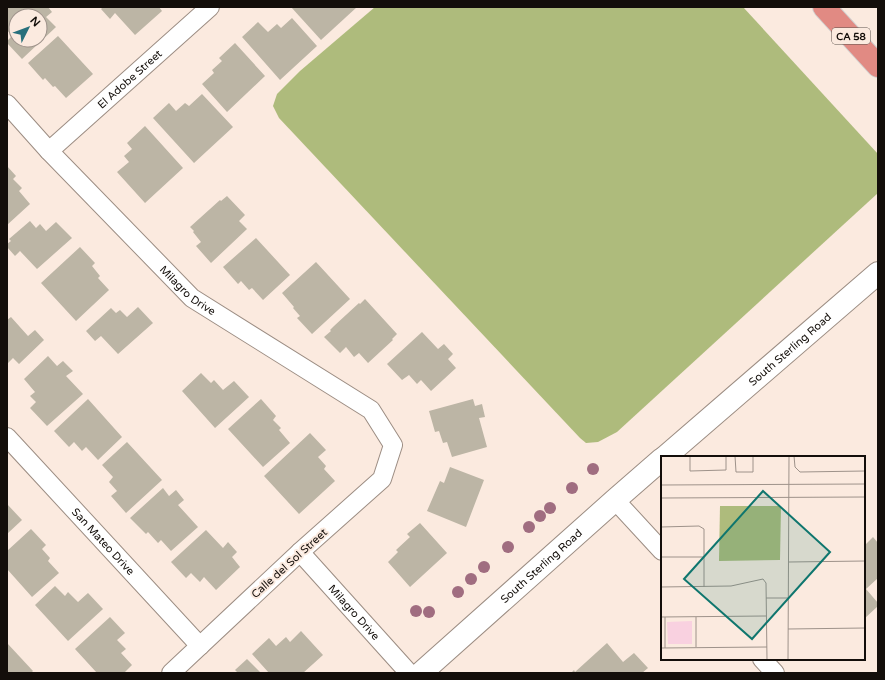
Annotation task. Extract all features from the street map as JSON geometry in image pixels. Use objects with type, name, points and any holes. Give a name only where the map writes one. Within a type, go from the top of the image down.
[{"type":"highway","name":"CA 58","points":[[824,7],[878,66]]},
{"type":"street","name":"El Adobe Street","points":[[49,150],[210,7]]},
{"type":"street","name":"Milagro Drive","points":[[7,104],[49,150],[192,298],[371,410],[393,445]]},
{"type":"street","name":"South Sterling Road","points":[[666,456],[878,273]]},
{"type":"street","name":"San Mateo Drive","points":[[7,437],[200,646]]},
{"type":"street","name":"Calle del Sol Street","points":[[171,673],[300,552],[382,479],[393,445]]},
{"type":"street","name":"South Sterling Road","points":[[421,673],[661,460]]},
{"type":"street","points":[[615,500],[661,550]]},
{"type":"street","name":"Milagro Drive","points":[[300,552],[409,673]]},
{"type":"street","points":[[763,660],[775,673]]},
{"type":"shaded area","points":[[375,7],[743,7],[878,154],[878,193],[617,432],[598,442],[586,443],[279,118],[273,106],[277,94],[300,71]]},
{"type":"building","points":[[7,7],[48,7],[52,12],[48,15],[48,8],[8,8],[8,25]]},
{"type":"building","points":[[103,7],[159,7],[162,11],[135,35],[115,13],[110,19],[101,9]]},
{"type":"building","points":[[291,7],[357,7],[321,40]]},
{"type":"building","points":[[292,18],[317,46],[280,80],[242,37],[258,22],[268,32],[277,24],[281,28]]},
{"type":"building","points":[[48,19],[56,27],[48,35]]},
{"type":"building","points":[[58,36],[93,74],[66,98],[45,78],[43,80],[28,63],[45,48],[48,48],[48,45]]},
{"type":"building","points":[[235,43],[265,76],[227,112],[202,84],[214,73],[212,70],[222,61],[219,58]]},
{"type":"building","points":[[12,48],[34,48],[22,59]]},
{"type":"building","points":[[202,94],[233,127],[194,163],[153,118],[169,103],[176,111],[185,103],[189,106]]},
{"type":"building","points":[[145,126],[183,168],[145,203],[117,172],[129,162],[124,156],[132,149],[127,143]]},
{"type":"building","points":[[7,166],[16,176],[13,179],[22,188],[19,191],[30,204],[7,225]]},
{"type":"building","points":[[227,196],[245,215],[239,221],[247,229],[211,263],[196,246],[201,242],[190,227],[220,200],[221,201]]},
{"type":"building","points":[[30,221],[36,228],[40,224],[46,231],[56,222],[72,238],[37,269],[20,251],[15,256],[7,247],[7,244],[11,241],[9,239]]},
{"type":"building","points":[[256,238],[290,275],[263,300],[252,288],[249,290],[241,281],[238,284],[223,267]]},
{"type":"building","points":[[80,247],[95,263],[92,266],[100,276],[98,278],[109,290],[76,321],[41,283]]},
{"type":"building","points":[[316,262],[350,299],[312,334],[297,318],[300,316],[282,293]]},
{"type":"building","points":[[365,299],[397,334],[392,339],[393,340],[368,363],[359,353],[354,357],[346,347],[340,353],[324,337],[334,326]]},
{"type":"building","points":[[138,307],[153,323],[118,354],[101,336],[95,341],[86,331],[111,308],[116,313],[120,310],[127,317]]},
{"type":"building","points":[[11,317],[28,336],[35,330],[44,340],[19,364],[13,358],[8,363],[7,362],[7,320]]},
{"type":"building","points":[[422,332],[438,349],[444,344],[453,354],[448,359],[456,368],[431,391],[421,380],[417,384],[409,375],[402,380],[387,364]]},
{"type":"building","points":[[48,356],[57,366],[63,361],[73,371],[66,376],[83,394],[47,426],[30,408],[36,402],[30,396],[35,392],[24,379]]},
{"type":"building","points":[[201,373],[211,383],[214,380],[223,390],[234,381],[249,397],[215,428],[182,391]]},
{"type":"building","points":[[88,399],[122,437],[98,460],[86,447],[82,451],[74,442],[69,447],[54,431]]},
{"type":"building","points":[[261,399],[276,416],[273,420],[281,428],[279,430],[290,443],[263,467],[228,429]]},
{"type":"building","points":[[473,399],[475,406],[482,404],[485,417],[479,418],[487,447],[452,457],[447,442],[443,443],[439,431],[435,432],[429,411]]},
{"type":"building","points":[[310,433],[326,450],[318,457],[326,466],[324,469],[335,481],[299,514],[264,476]]},
{"type":"building","points":[[127,442],[162,480],[126,513],[111,496],[117,491],[109,482],[113,477],[102,465]]},
{"type":"building","points":[[450,467],[484,480],[466,527],[427,511],[440,481],[444,483]]},
{"type":"building","points":[[163,488],[169,496],[176,490],[184,500],[178,505],[198,527],[171,551],[161,540],[158,543],[148,532],[146,534],[130,518]]},
{"type":"building","points":[[7,504],[22,520],[7,534]]},
{"type":"building","points":[[420,523],[447,553],[410,587],[388,562],[398,552],[396,550],[410,537],[407,534]]},
{"type":"building","points":[[31,529],[46,545],[42,549],[50,558],[48,561],[59,573],[32,597],[7,569],[7,551]]},
{"type":"building","points":[[206,530],[223,548],[228,542],[237,552],[232,557],[240,567],[216,590],[204,577],[200,582],[191,573],[186,578],[171,562]]},
{"type":"building","points":[[873,537],[878,543],[878,578],[866,589],[878,603],[878,606],[865,618],[865,545]]},
{"type":"building","points":[[55,586],[65,596],[68,592],[78,602],[88,593],[103,609],[68,641],[35,605]]},
{"type":"building","points":[[110,617],[125,633],[117,640],[126,649],[121,653],[132,665],[124,673],[97,673],[75,649]]},
{"type":"building","points":[[301,631],[323,655],[303,673],[269,673],[252,654],[269,638],[276,646],[286,637],[290,642]]},
{"type":"building","points":[[7,643],[33,671],[31,673],[7,673]]},
{"type":"building","points":[[607,643],[623,662],[634,653],[648,668],[642,673],[571,673],[574,670],[575,672]]},
{"type":"building","points":[[247,659],[261,673],[238,673],[235,670]]}]
